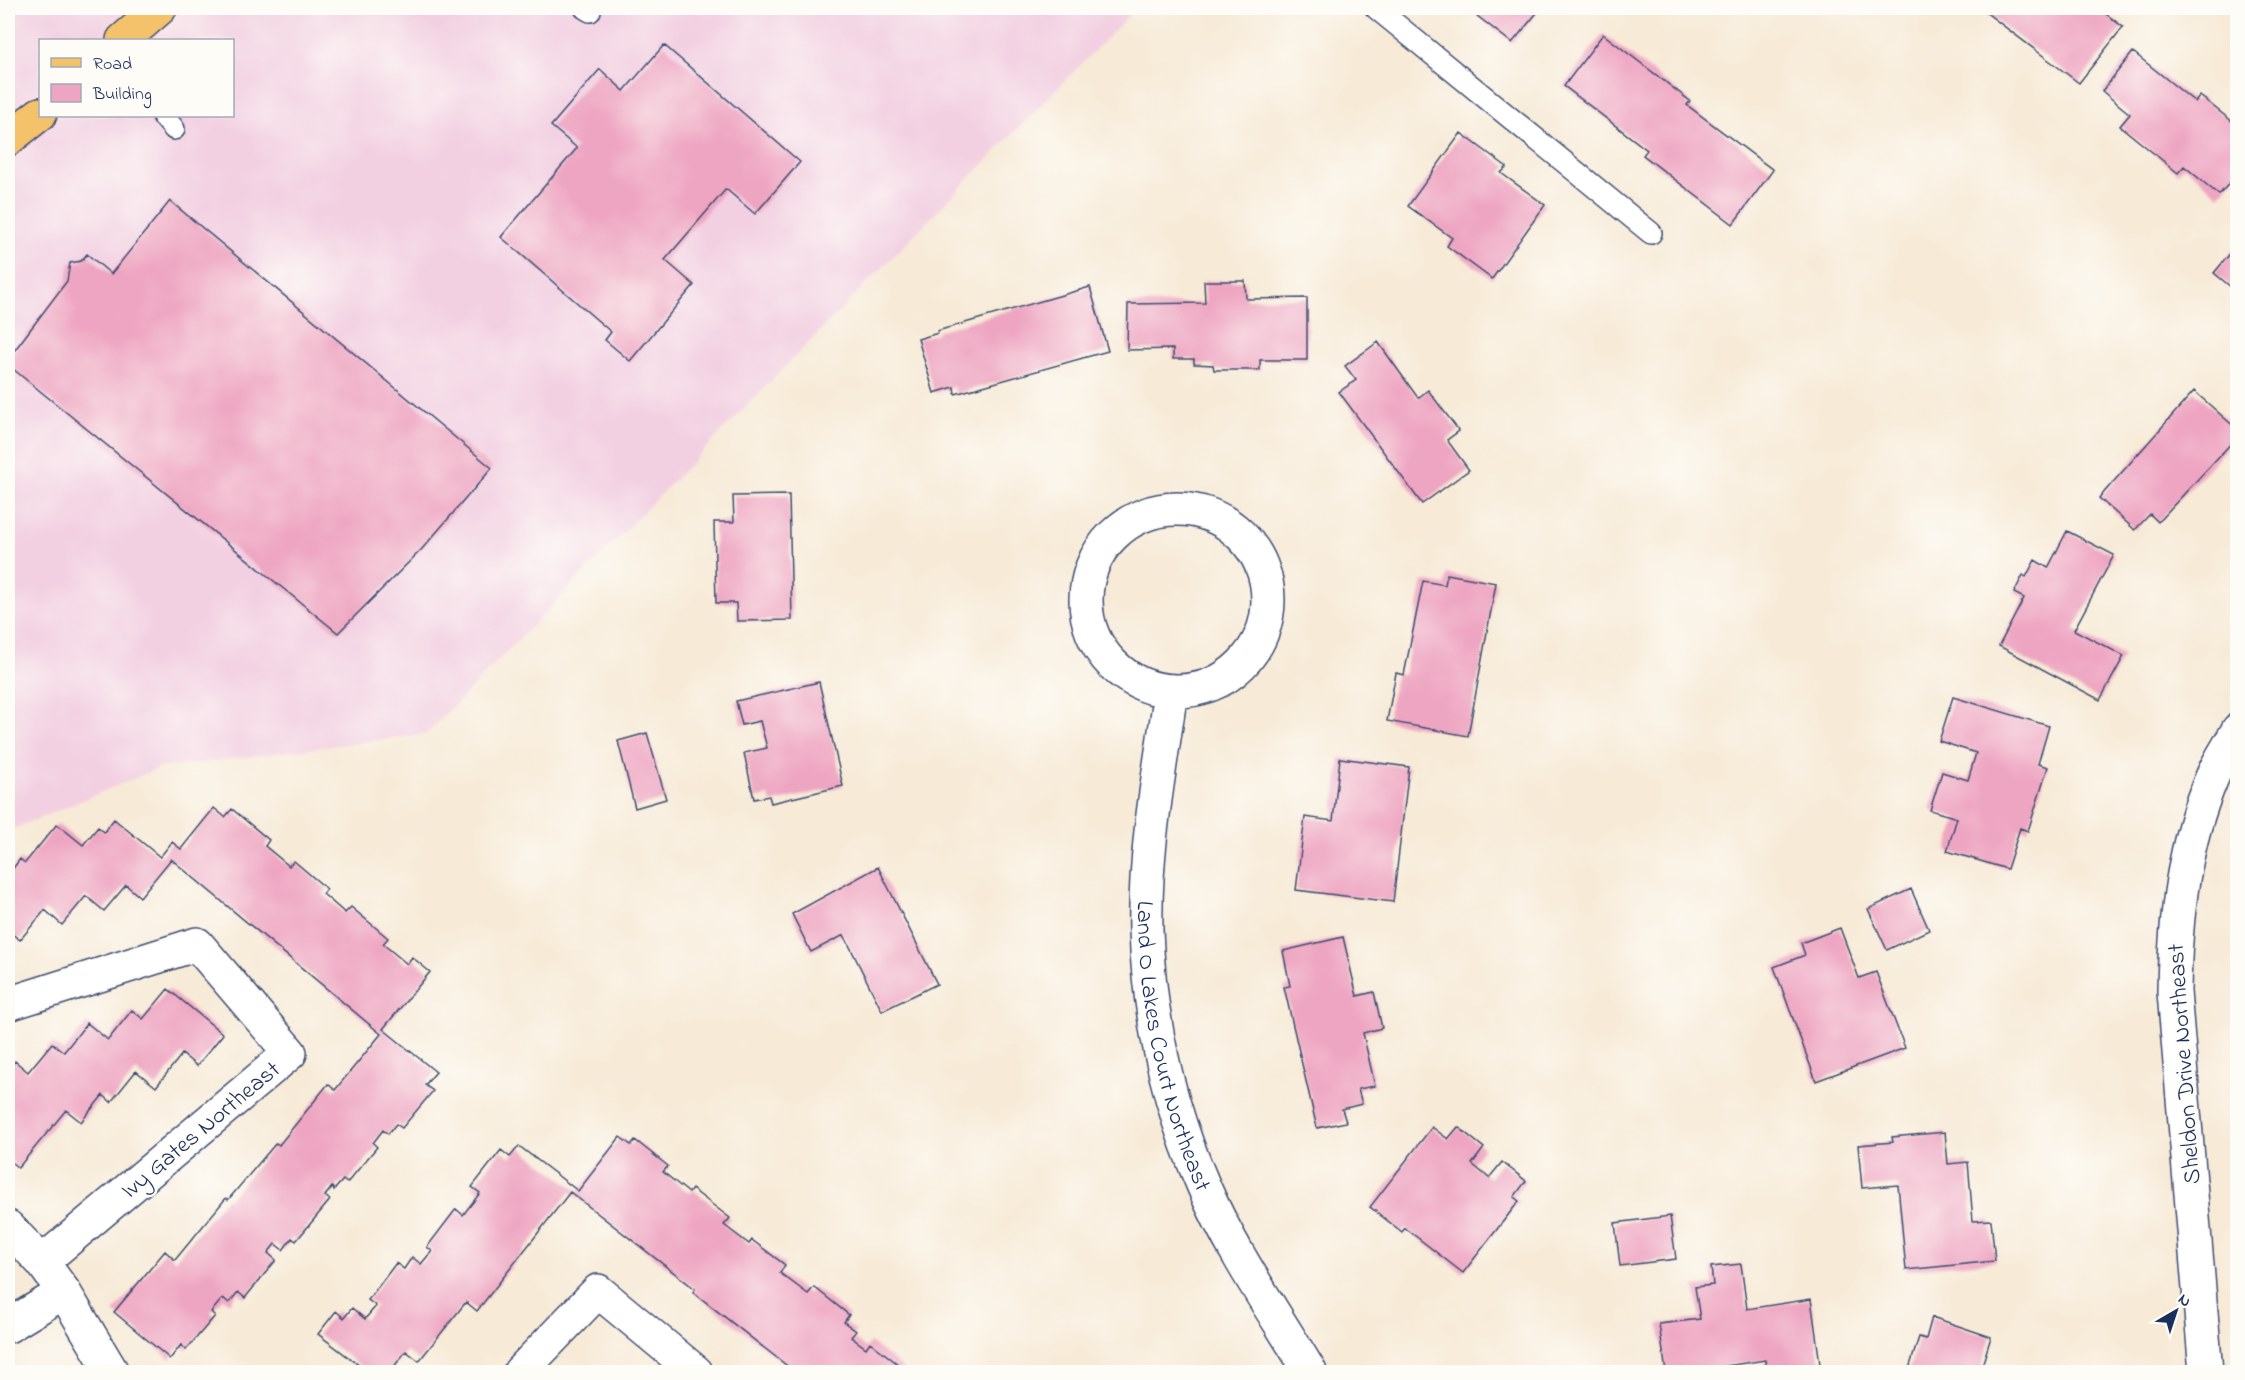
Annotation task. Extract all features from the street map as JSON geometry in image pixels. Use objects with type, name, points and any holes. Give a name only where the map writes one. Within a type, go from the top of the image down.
[{"type":"main road","points":[[124,39],[160,8]]},
{"type":"main road","points":[[8,139],[39,115]]},
{"type":"street","points":[[1183,508],[1206,513],[1227,523],[1246,539],[1259,559],[1267,582],[1269,606],[1264,629],[1253,650],[1238,669],[1218,682],[1196,690],[1171,691],[1148,686],[1126,676],[1108,660],[1095,640],[1087,617],[1085,594],[1090,570],[1100,549],[1116,531],[1136,517],[1158,510],[1183,508]]},
{"type":"street","name":"Land O Lakes Court Northeast","points":[[1171,691],[1150,838],[1146,930],[1157,1033],[1179,1123],[1204,1188],[1236,1250],[1310,1372]]},
{"type":"street","name":"Sheldon Drive Northeast","points":[[2206,1372],[2174,992],[2175,933],[2184,865],[2213,776],[2238,730]]},
{"type":"street","name":"Ivy Gates Northeast","points":[[8,1004],[197,944],[290,1053],[42,1262]]},
{"type":"street","points":[[8,1227],[42,1262],[64,1292],[112,1372]]},
{"type":"street","points":[[8,1326],[64,1292]]},
{"type":"street","points":[[520,1372],[598,1292],[696,1372]]},
{"type":"lane","points":[[1376,8],[1651,234]]},
{"type":"shaded area","points":[[8,8],[1136,8],[426,734],[159,768],[8,831]]},
{"type":"building","points":[[1467,8],[1541,8],[1512,43]]},
{"type":"building","points":[[1980,8],[2098,8],[2123,27],[2079,83]]},
{"type":"building","points":[[1603,34],[1690,101],[1687,105],[1773,170],[1733,224],[1643,155],[1647,150],[1564,86]]},
{"type":"building","points":[[664,45],[800,162],[755,214],[726,189],[665,260],[694,285],[630,361],[605,340],[611,332],[501,237],[577,148],[551,126],[600,69],[624,91]]},
{"type":"building","points":[[2133,52],[2195,102],[2200,96],[2238,126],[2238,173],[2219,195],[2184,166],[2178,173],[2120,126],[2130,114],[2102,91]]},
{"type":"building","points":[[1461,133],[1507,167],[1501,173],[1545,205],[1492,279],[1447,246],[1452,238],[1408,206]]},
{"type":"building","points":[[170,201],[492,468],[422,549],[338,633],[8,365],[8,359],[67,281],[70,263],[81,261],[87,254],[111,274]]},
{"type":"building","points":[[2238,244],[2238,293],[2214,273]]},
{"type":"building","points":[[1204,281],[1245,281],[1246,299],[1307,298],[1307,360],[1260,360],[1260,370],[1214,370],[1213,365],[1194,364],[1194,359],[1173,359],[1173,349],[1127,350],[1128,304],[1205,303]]},
{"type":"building","points":[[1090,287],[1108,351],[955,394],[954,387],[934,393],[918,339],[938,333],[937,331]]},
{"type":"building","points":[[1378,342],[1418,398],[1428,390],[1459,431],[1447,440],[1469,470],[1422,504],[1339,392],[1356,380],[1345,366]]},
{"type":"building","points":[[2194,391],[2238,430],[2238,436],[2158,522],[2150,514],[2135,530],[2099,498]]},
{"type":"building","points":[[789,495],[792,620],[737,621],[736,603],[716,603],[714,522],[734,522],[733,496]]},
{"type":"building","points":[[2067,531],[2114,555],[2074,630],[2124,656],[2100,700],[1999,646],[2024,598],[2014,593],[2023,575],[2026,577],[2035,560],[2048,568]]},
{"type":"building","points":[[1447,574],[1496,583],[1468,736],[1387,721],[1396,673],[1404,675],[1423,581],[1445,585]]},
{"type":"building","points":[[819,682],[843,786],[771,803],[769,796],[754,799],[744,753],[767,748],[760,721],[742,725],[736,701]]},
{"type":"building","points":[[1953,697],[2049,726],[2038,764],[2048,767],[2028,831],[2020,828],[2007,869],[1947,851],[1957,818],[1930,810],[1942,772],[1968,780],[1976,753],[1939,741]]},
{"type":"building","points":[[647,733],[666,799],[635,808],[618,741]]},
{"type":"building","points":[[1340,758],[1409,767],[1393,902],[1296,890],[1305,817],[1333,821]]},
{"type":"building","points":[[214,808],[225,817],[232,809],[269,840],[265,846],[289,866],[294,861],[327,889],[323,894],[345,913],[351,907],[388,938],[383,944],[407,964],[412,957],[430,972],[383,1029],[436,1072],[425,1085],[433,1091],[402,1128],[396,1124],[388,1134],[383,1130],[373,1143],[377,1147],[347,1183],[343,1180],[334,1190],[332,1187],[325,1196],[330,1200],[296,1241],[292,1238],[283,1250],[275,1244],[268,1253],[276,1260],[245,1298],[238,1292],[229,1303],[223,1298],[211,1312],[215,1316],[186,1350],[181,1345],[170,1359],[114,1312],[165,1251],[175,1260],[226,1198],[228,1200],[276,1143],[279,1145],[328,1084],[335,1090],[381,1034],[171,859],[140,897],[126,885],[104,911],[86,896],[62,925],[45,910],[20,940],[8,931],[8,875],[20,859],[25,863],[57,824],[83,845],[98,827],[104,832],[114,819],[160,857],[172,842],[181,849]]},
{"type":"building","points":[[878,867],[937,984],[882,1011],[844,935],[811,952],[792,914]]},
{"type":"building","points":[[1911,889],[1929,930],[1887,950],[1868,909]]},
{"type":"building","points":[[1840,928],[1859,978],[1876,972],[1905,1048],[1816,1081],[1774,967],[1805,955],[1801,943]]},
{"type":"building","points":[[1343,937],[1357,996],[1374,992],[1382,1028],[1363,1033],[1375,1086],[1358,1089],[1362,1104],[1342,1109],[1346,1122],[1317,1128],[1284,987],[1290,986],[1283,951]]},
{"type":"building","points":[[168,989],[223,1034],[197,1066],[182,1054],[156,1087],[136,1071],[111,1102],[103,1095],[81,1122],[66,1110],[18,1168],[8,1159],[8,1070],[15,1061],[28,1072],[52,1043],[64,1052],[87,1023],[108,1040],[132,1010],[143,1019]]},
{"type":"building","points":[[1432,1127],[1448,1139],[1458,1127],[1484,1148],[1472,1164],[1489,1178],[1502,1162],[1526,1181],[1514,1197],[1519,1201],[1463,1273],[1405,1228],[1402,1232],[1370,1207]]},
{"type":"building","points":[[1945,1132],[1948,1164],[1968,1162],[1973,1221],[1991,1220],[1995,1261],[1906,1270],[1898,1185],[1862,1188],[1858,1145],[1893,1142],[1892,1137]]},
{"type":"building","points":[[620,1137],[631,1145],[635,1140],[668,1166],[663,1172],[689,1193],[692,1189],[730,1218],[724,1225],[749,1244],[752,1240],[785,1265],[780,1273],[808,1294],[814,1287],[849,1315],[844,1322],[856,1331],[851,1337],[866,1348],[870,1342],[903,1368],[899,1372],[795,1372],[693,1292],[695,1289],[570,1192],[477,1311],[466,1302],[419,1361],[406,1351],[390,1372],[368,1372],[318,1334],[336,1311],[344,1318],[352,1308],[365,1319],[376,1306],[368,1300],[396,1263],[404,1269],[412,1257],[421,1264],[432,1251],[427,1247],[456,1209],[463,1215],[480,1193],[472,1187],[501,1150],[510,1157],[519,1146],[578,1191]]},
{"type":"building","points":[[1670,1216],[1676,1259],[1620,1266],[1615,1223]]},
{"type":"building","points":[[1741,1264],[1747,1309],[1811,1299],[1820,1364],[1767,1371],[1765,1360],[1712,1368],[1713,1372],[1666,1372],[1659,1324],[1700,1319],[1695,1287],[1713,1285],[1711,1267]]},
{"type":"building","points":[[1932,1317],[1991,1337],[1980,1372],[1908,1372],[1919,1337],[1926,1339]]},
{"type":"building","points":[[1613,1369],[1613,1372],[1580,1371]]}]
